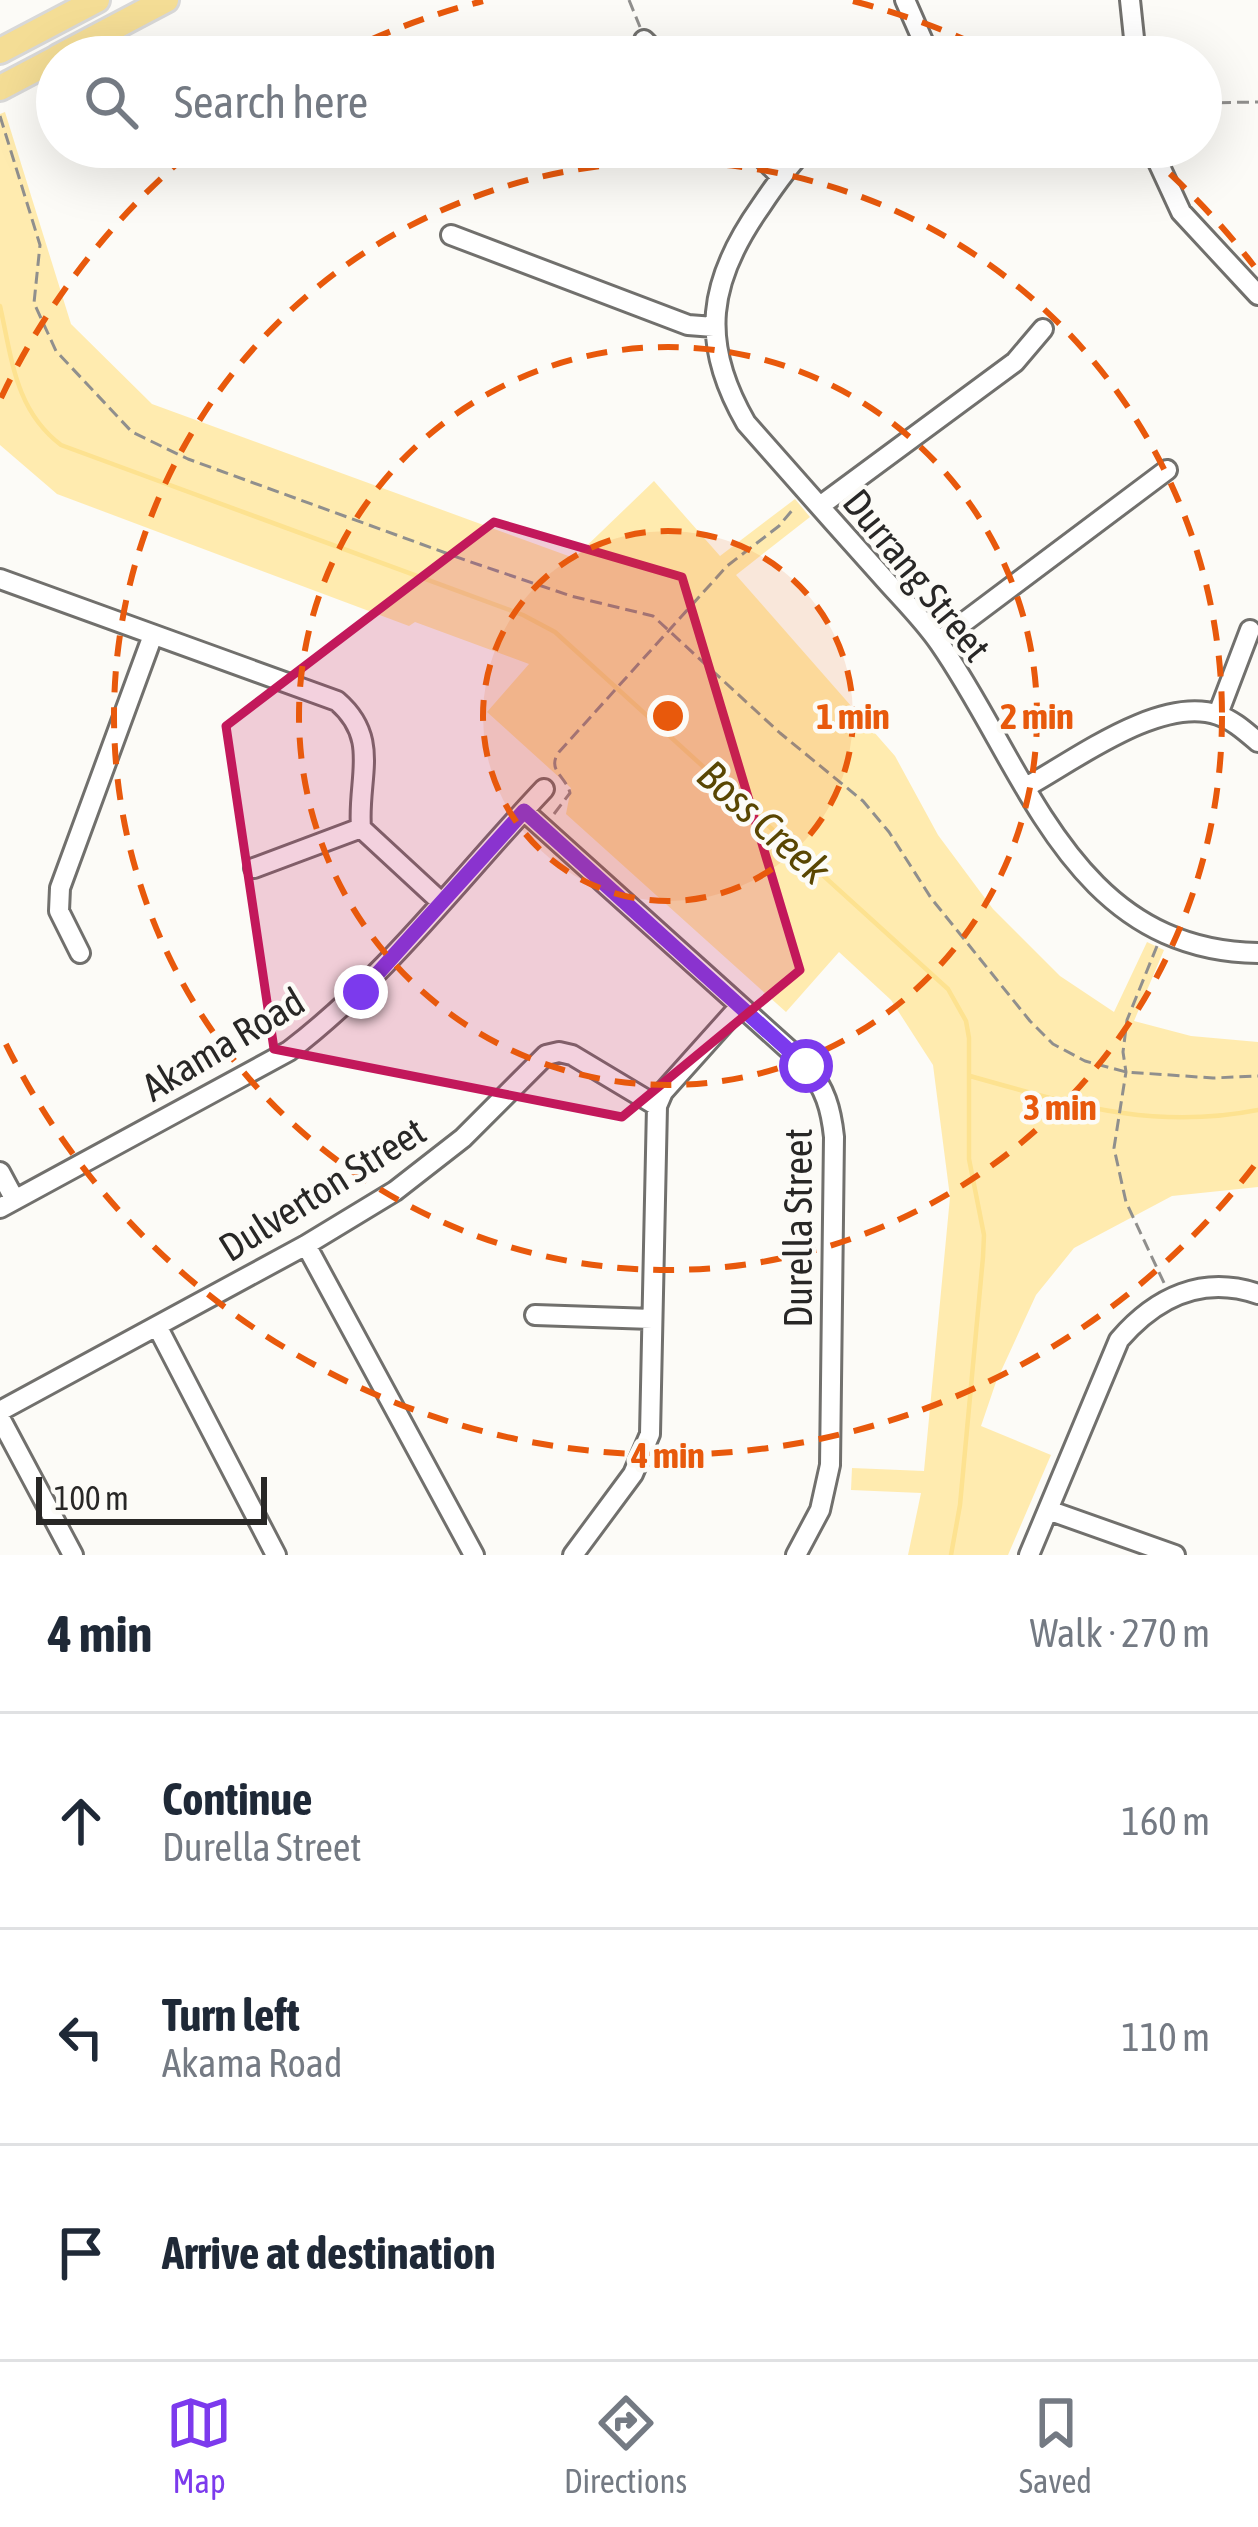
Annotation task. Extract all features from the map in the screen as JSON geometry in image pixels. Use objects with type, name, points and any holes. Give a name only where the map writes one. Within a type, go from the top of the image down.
[{"type":"main road","points":[[0,51],[97,0]]},
{"type":"main road","points":[[98,36],[166,0]]},
{"type":"main road","points":[[0,88],[36,69]]},
{"type":"street","points":[[905,0],[921,36]]},
{"type":"street","points":[[1130,0],[1134,36]]},
{"type":"street","points":[[773,168],[782,177]]},
{"type":"street","name":"Durrang Street","points":[[790,168],[732,252],[722,279],[714,327],[731,398],[746,423],[939,641],[1061,845],[1098,890],[1163,934],[1210,948],[1258,952]]},
{"type":"street","points":[[1161,168],[1181,212],[1258,295]]},
{"type":"street","points":[[451,235],[688,325],[714,327]]},
{"type":"street","points":[[813,500],[1015,362],[1042,329]]},
{"type":"street","points":[[939,641],[1167,470]]},
{"type":"street","points":[[0,579],[337,701],[352,714],[365,748],[361,828]]},
{"type":"street","points":[[1218,714],[1250,630]]},
{"type":"street","points":[[80,952],[59,911],[60,888],[153,635]]},
{"type":"street","points":[[1026,787],[1171,712],[1218,714],[1258,742]]},
{"type":"street","name":"Akama Road","points":[[8,1204],[289,1051],[361,992],[544,789]]},
{"type":"street","name":"Durella Street","points":[[524,811],[823,1086],[834,1137],[830,1465],[820,1510],[796,1555]]},
{"type":"street","points":[[254,868],[361,828]]},
{"type":"street","points":[[361,828],[441,902]]},
{"type":"street","points":[[573,1555],[644,1455],[650,1434],[657,1106],[663,1092],[740,1006]]},
{"type":"street","name":"Dulverton Street","points":[[0,1414],[306,1245],[429,1166],[546,1055],[572,1055],[657,1106]]},
{"type":"street","points":[[0,1172],[8,1204]]},
{"type":"street","points":[[306,1245],[474,1555]]},
{"type":"street","points":[[1029,1555],[1120,1340],[1141,1314],[1195,1288],[1218,1286],[1258,1294]]},
{"type":"street","points":[[535,1315],[652,1318]]},
{"type":"street","points":[[157,1326],[276,1555]]},
{"type":"street","points":[[0,1414],[73,1555]]},
{"type":"street","points":[[1048,1510],[1175,1555]]},
{"type":"path","points":[[629,0],[642,36]]},
{"type":"path","points":[[1222,103],[1258,102]]},
{"type":"path","points":[[0,116],[40,245],[34,303],[56,351],[132,433],[188,459],[465,560],[571,596],[645,612],[780,734],[863,801],[932,898],[1042,1035],[1084,1061],[1126,1072],[1258,1076]]},
{"type":"path","points":[[554,814],[570,790],[555,769],[554,759],[727,566],[813,500]]},
{"type":"path","points":[[1163,934],[1127,1020],[1126,1072],[1114,1148],[1126,1202],[1171,1297]]},
{"type":"highlighted area","points":[[494,522],[682,577],[800,970],[622,1117],[274,1049],[226,726]]},
{"type":"shaded area","points":[[5,112],[71,324],[152,404],[574,558],[654,481],[720,556],[795,499],[810,517],[736,575],[895,756],[938,835],[993,909],[1060,976],[1114,1012],[1147,942],[1164,950],[1134,1021],[1191,1036],[1258,1042],[1258,1187],[1172,1196],[1074,1248],[1036,1295],[981,1426],[1051,1455],[1008,1555],[908,1555],[921,1493],[851,1490],[852,1468],[924,1471],[950,1197],[933,1065],[891,1000],[839,952],[786,1012],[566,814],[571,788],[487,712],[529,664],[415,622],[409,626],[57,494],[0,445],[0,114]]},
{"type":"waterway","name":"Boss Creek","points":[[0,306],[25,400],[61,445],[523,615],[555,632],[948,989],[966,1021],[969,1038],[969,1159],[984,1235],[960,1505],[951,1555]]},
{"type":"waterway","points":[[970,1076],[1078,1105],[1147,1116],[1219,1116],[1258,1110]]},
{"type":"route","points":[[361,992],[524,811],[806,1066]]}]
